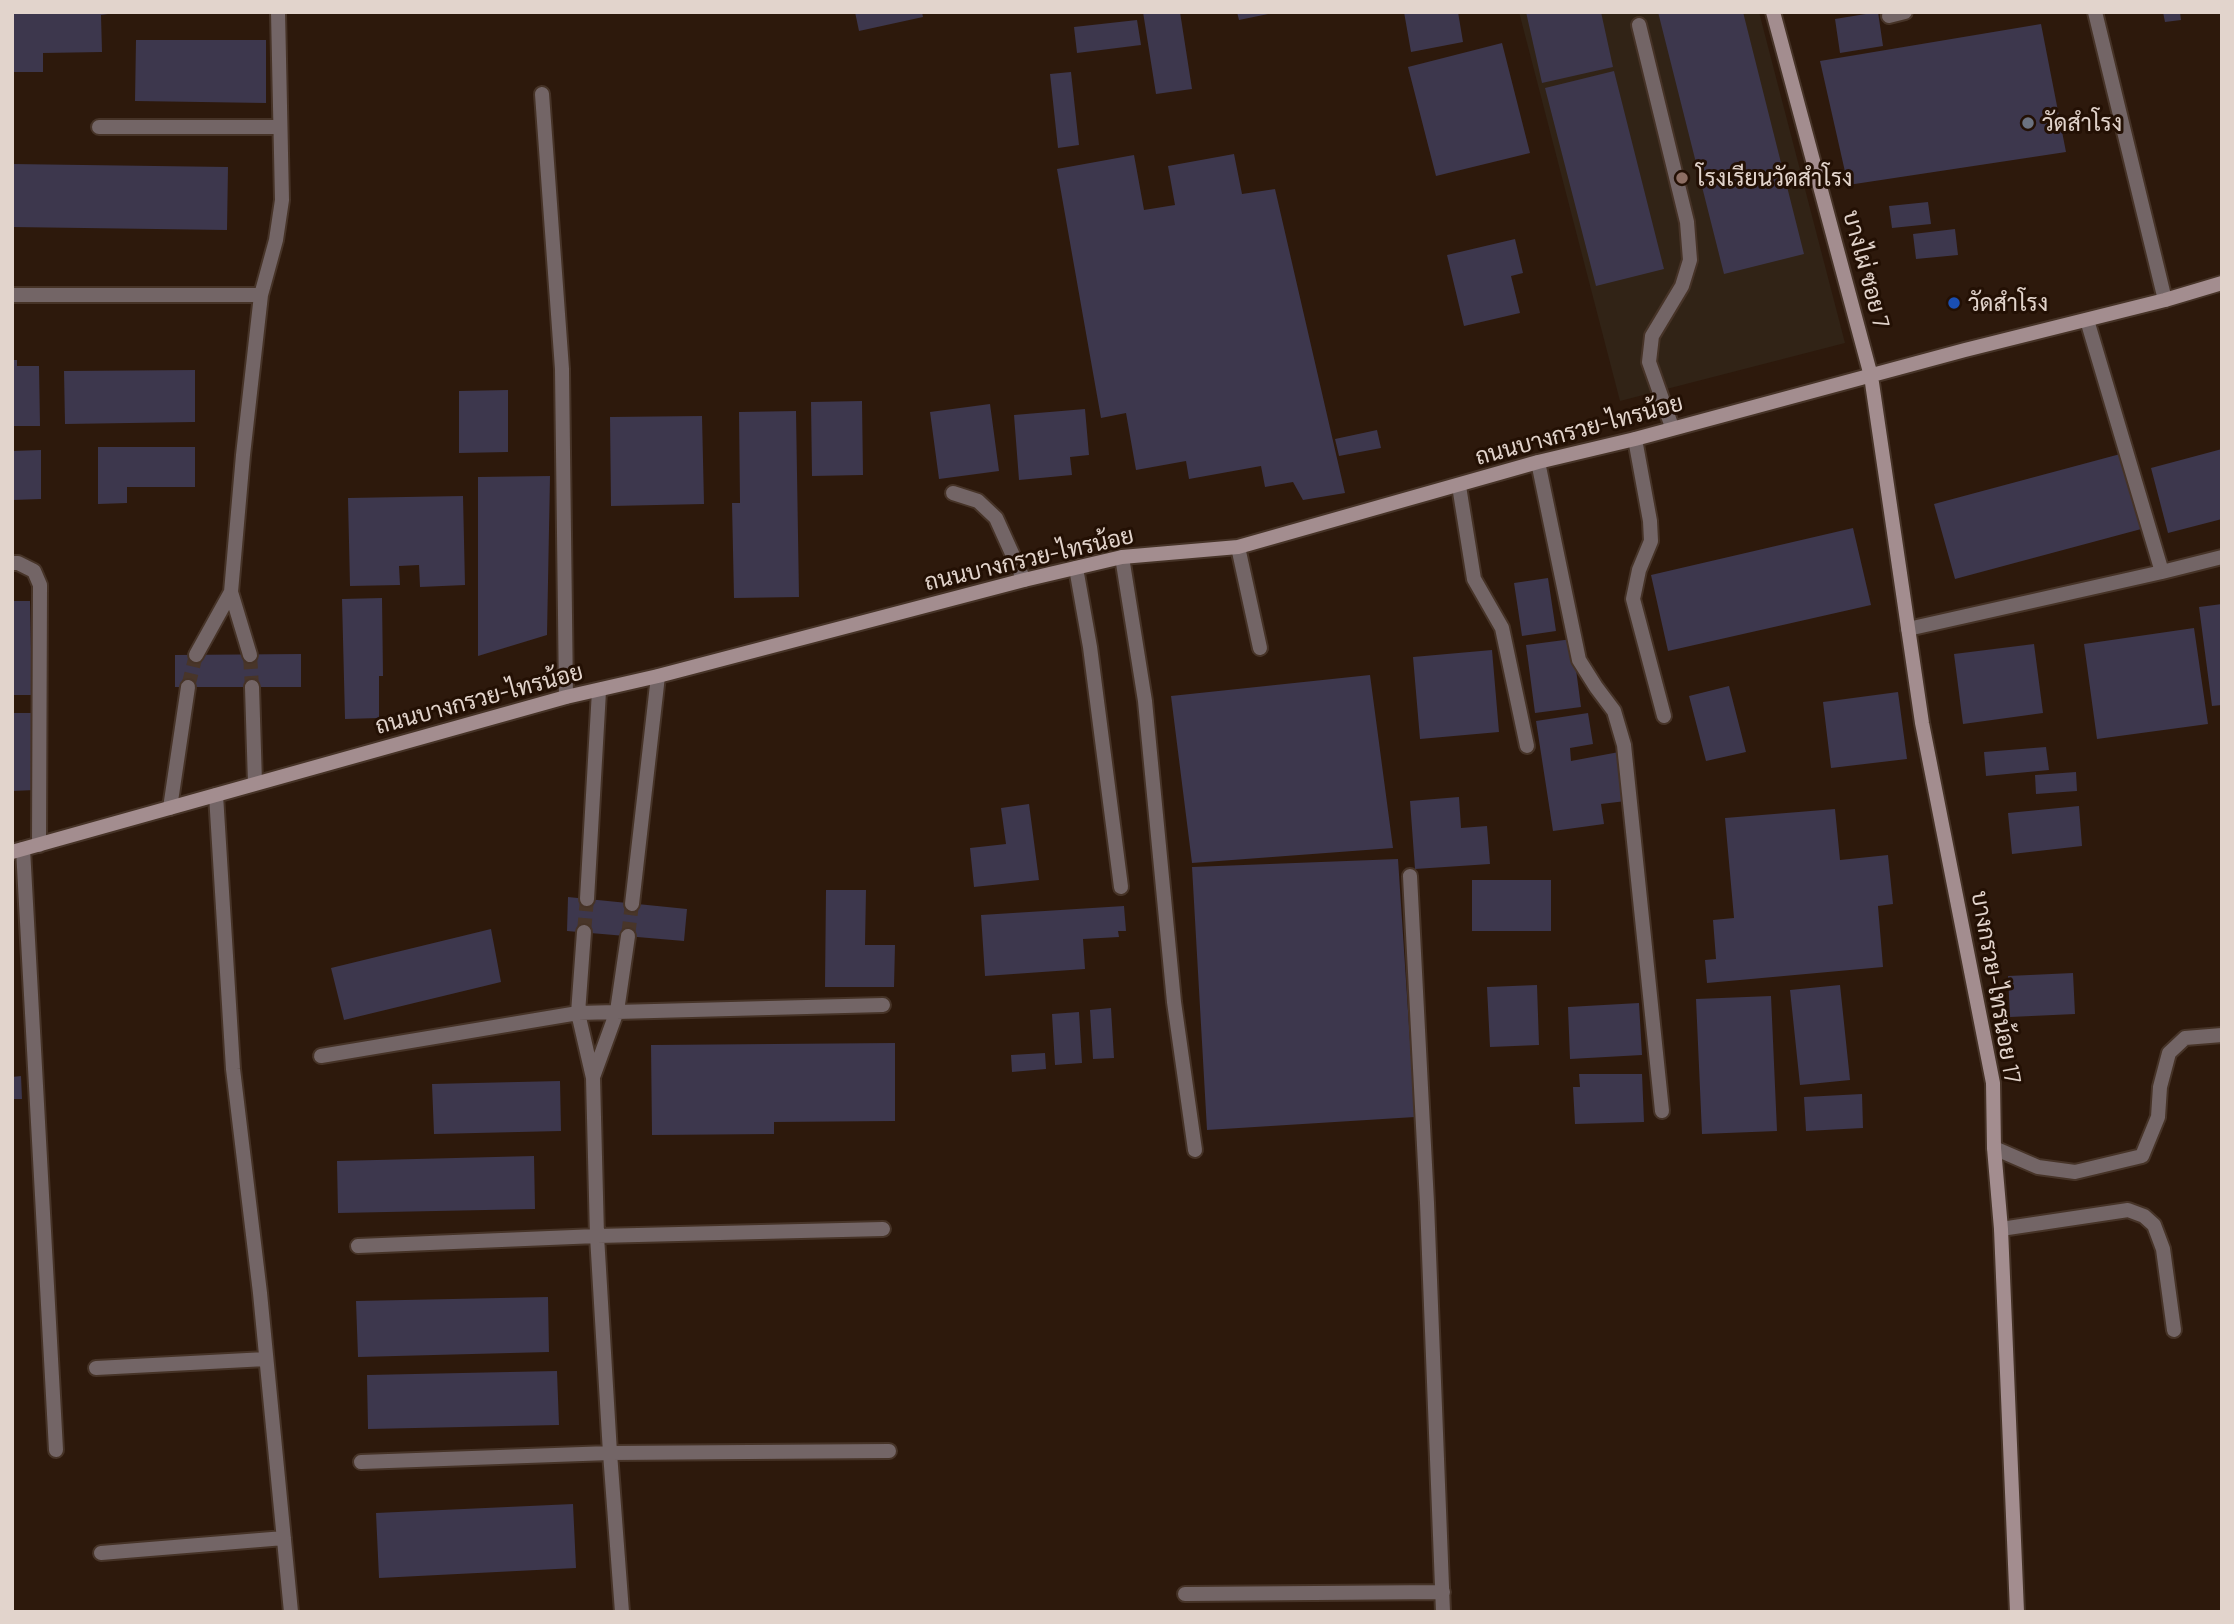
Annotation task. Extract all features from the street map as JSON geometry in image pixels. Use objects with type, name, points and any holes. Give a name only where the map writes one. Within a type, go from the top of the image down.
[{"type":"main road","name":"บางไผ่ ซอย 7","points":[[1773,12],[1871,376]]},
{"type":"main road","name":"ถนนบางกรวย-ไทรน้อย","points":[[18,850],[566,697],[1122,557],[1238,547],[1672,427],[2222,283]]},
{"type":"main road","name":"บางกรวย-ไทรน้อย 17","points":[[1871,376],[1922,723],[1993,1083],[2017,1612]]},
{"type":"street","points":[[250,655],[231,592],[261,295],[276,240],[282,200],[278,12]]},
{"type":"street","points":[[1889,16],[1905,12]]},
{"type":"street","points":[[2095,12],[2165,300]]},
{"type":"street","points":[[1639,25],[1686,222],[1690,260],[1682,286],[1652,336],[1649,362],[1672,427]]},
{"type":"street","points":[[542,94],[562,369],[566,697]]},
{"type":"street","points":[[99,127],[281,127]]},
{"type":"street","points":[[12,295],[261,295]]},
{"type":"street","points":[[2087,320],[2162,572]]},
{"type":"street","points":[[1635,439],[1650,521],[1651,541],[1639,570],[1633,599],[1664,716]]},
{"type":"street","points":[[1538,463],[1580,660],[1614,712],[1624,745],[1662,1111]]},
{"type":"street","points":[[1459,486],[1474,579],[1502,628],[1527,746]]},
{"type":"street","points":[[953,493],[978,501],[996,518],[1024,580]]},
{"type":"street","points":[[1238,547],[1260,648]]},
{"type":"street","points":[[1122,557],[1145,701],[1174,1002],[1195,1150]]},
{"type":"street","points":[[1908,629],[2222,557]]},
{"type":"street","points":[[12,563],[34,571],[40,585],[39,845]]},
{"type":"street","points":[[1076,568],[1090,647],[1121,887]]},
{"type":"street","points":[[197,655],[231,592]]},
{"type":"street","points":[[632,904],[658,676]]},
{"type":"street","points":[[170,808],[188,687]]},
{"type":"street","points":[[253,687],[255,783]]},
{"type":"street","points":[[587,899],[598,691]]},
{"type":"street","points":[[216,795],[233,1069],[291,1612]]},
{"type":"street","points":[[18,850],[56,1450]]},
{"type":"street","points":[[1410,876],[1427,1203],[1443,1612]]},
{"type":"street","points":[[584,932],[578,1013],[593,1078],[597,1236],[622,1612]]},
{"type":"street","points":[[593,1078],[617,1011],[628,936]]},
{"type":"street","points":[[321,1056],[578,1013],[883,1005]]},
{"type":"street","points":[[1994,1148],[2038,1167],[2075,1172],[2142,1156],[2158,1117],[2160,1087],[2169,1054],[2185,1038],[2222,1035]]},
{"type":"street","points":[[2001,1229],[2128,1210],[2144,1216],[2154,1225],[2163,1249],[2174,1330]]},
{"type":"street","points":[[358,1247],[597,1236],[883,1229]]},
{"type":"street","points":[[96,1368],[266,1359]]},
{"type":"street","points":[[361,1462],[610,1453],[889,1451]]},
{"type":"street","points":[[101,1553],[284,1538]]},
{"type":"street","points":[[1185,1594],[1443,1592]]},
{"type":"shaded area","name":"โรงเรียนวัดสำโรง","points":[[1519,12],[1759,12],[1845,343],[1620,401]]},
{"type":"building","points":[[12,12],[108,12],[101,15],[102,52],[43,53],[43,72],[12,72]]},
{"type":"building","points":[[855,12],[922,12],[923,17],[859,31]]},
{"type":"building","points":[[1143,12],[1180,12],[1192,89],[1156,94]]},
{"type":"building","points":[[1237,12],[1273,12],[1273,13],[1239,20]]},
{"type":"building","points":[[1404,12],[1458,12],[1463,42],[1411,52]]},
{"type":"building","points":[[1526,12],[1601,12],[1613,67],[1542,83]]},
{"type":"building","points":[[1658,12],[1743,12],[1804,254],[1724,274]]},
{"type":"building","points":[[1878,12],[1883,46],[1840,53],[1835,19]]},
{"type":"building","points":[[2163,12],[2180,12],[2181,20],[2165,22]]},
{"type":"building","points":[[1137,20],[1141,45],[1077,53],[1074,27]]},
{"type":"building","points":[[2041,24],[2066,152],[1848,185],[1820,61]]},
{"type":"building","points":[[136,40],[266,40],[266,103],[135,101]]},
{"type":"building","points":[[1502,43],[1530,153],[1436,176],[1408,67]]},
{"type":"building","points":[[1614,71],[1664,269],[1596,286],[1545,88]]},
{"type":"building","points":[[1071,72],[1079,145],[1058,148],[1050,74]]},
{"type":"building","points":[[1234,154],[1242,194],[1275,189],[1345,493],[1303,500],[1293,482],[1265,487],[1261,466],[1189,479],[1186,461],[1136,470],[1126,413],[1101,418],[1057,169],[1134,155],[1144,210],[1175,205],[1168,166]]},
{"type":"building","points":[[12,164],[228,167],[227,230],[12,227]]},
{"type":"building","points":[[1928,202],[1931,224],[1892,228],[1889,206]]},
{"type":"building","points":[[1955,229],[1958,255],[1916,259],[1913,234]]},
{"type":"building","points":[[1515,239],[1523,273],[1511,276],[1520,313],[1464,326],[1447,255]]},
{"type":"building","points":[[12,360],[17,360],[17,366],[39,366],[40,426],[12,426]]},
{"type":"building","points":[[195,370],[195,422],[65,424],[64,371]]},
{"type":"building","points":[[508,390],[508,452],[459,453],[459,391]]},
{"type":"building","points":[[862,401],[863,475],[812,476],[811,402]]},
{"type":"building","points":[[990,404],[999,471],[939,479],[930,412]]},
{"type":"building","points":[[1085,409],[1089,455],[1070,457],[1072,475],[1019,480],[1014,415]]},
{"type":"building","points":[[796,411],[799,597],[734,598],[732,503],[740,503],[739,412]]},
{"type":"building","points":[[702,416],[704,504],[611,506],[610,417]]},
{"type":"building","points":[[1377,430],[1381,448],[1339,456],[1335,439]]},
{"type":"building","points":[[98,447],[195,447],[195,487],[127,487],[127,503],[98,504]]},
{"type":"building","points":[[2222,449],[2222,519],[2168,533],[2151,468]]},
{"type":"building","points":[[41,450],[41,499],[12,500],[12,451]]},
{"type":"building","points":[[2124,453],[2145,528],[1955,579],[1934,504]]},
{"type":"building","points":[[550,476],[547,635],[478,656],[478,477]]},
{"type":"building","points":[[463,496],[465,585],[420,587],[419,565],[399,566],[400,585],[350,586],[348,498]]},
{"type":"building","points":[[1853,528],[1871,605],[1668,651],[1651,575]]},
{"type":"building","points":[[1548,578],[1556,631],[1522,636],[1514,583]]},
{"type":"building","points":[[382,598],[383,676],[379,676],[379,718],[345,719],[342,599]]},
{"type":"building","points":[[12,601],[30,601],[32,695],[12,695]]},
{"type":"building","points":[[2222,604],[2222,705],[2212,706],[2199,607]]},
{"type":"building","points":[[2194,628],[2208,724],[2097,739],[2084,644]]},
{"type":"building","points":[[1572,639],[1581,707],[1535,713],[1526,645]]},
{"type":"building","points":[[2034,644],[2043,713],[1963,724],[1954,654]]},
{"type":"building","points":[[1492,650],[1499,732],[1420,739],[1413,657]]},
{"type":"building","points":[[301,654],[301,687],[175,687],[175,655]]},
{"type":"building","points":[[1370,675],[1393,848],[1192,863],[1171,696]]},
{"type":"building","points":[[1729,686],[1746,752],[1706,761],[1689,696]]},
{"type":"building","points":[[1898,692],[1907,759],[1831,768],[1823,702]]},
{"type":"building","points":[[12,713],[33,713],[35,790],[12,791]]},
{"type":"building","points":[[1588,713],[1593,744],[1570,748],[1571,761],[1619,752],[1626,801],[1601,804],[1604,824],[1553,831],[1536,721]]},
{"type":"building","points":[[2046,747],[2049,770],[1986,776],[1984,752]]},
{"type":"building","points":[[2076,772],[2077,791],[2036,794],[2035,775]]},
{"type":"building","points":[[1459,797],[1461,828],[1487,826],[1490,864],[1415,869],[1410,801]]},
{"type":"building","points":[[1029,804],[1039,880],[974,887],[970,848],[1006,844],[1001,808]]},
{"type":"building","points":[[2079,806],[2082,846],[2012,854],[2008,813]]},
{"type":"building","points":[[1835,809],[1840,860],[1888,855],[1893,904],[1878,906],[1883,967],[1707,983],[1705,960],[1716,959],[1713,920],[1734,918],[1725,818]]},
{"type":"building","points":[[1398,859],[1415,1117],[1207,1130],[1192,867]]},
{"type":"building","points":[[1472,880],[1551,880],[1551,931],[1472,931]]},
{"type":"building","points":[[826,890],[866,890],[865,945],[895,945],[894,987],[825,987]]},
{"type":"building","points":[[568,897],[687,909],[684,941],[567,931]]},
{"type":"building","points":[[1124,906],[1126,931],[1118,931],[1119,937],[1083,939],[1085,969],[985,976],[981,915]]},
{"type":"building","points":[[491,929],[501,982],[344,1020],[331,968]]},
{"type":"building","points":[[2073,973],[2075,1014],[2010,1017],[2008,976]]},
{"type":"building","points":[[1537,985],[1539,1045],[1490,1047],[1487,987]]},
{"type":"building","points":[[1840,985],[1850,1080],[1800,1085],[1790,990]]},
{"type":"building","points":[[1771,996],[1777,1131],[1702,1134],[1696,999]]},
{"type":"building","points":[[1639,1003],[1642,1055],[1570,1059],[1568,1007]]},
{"type":"building","points":[[1111,1008],[1114,1058],[1093,1059],[1090,1010]]},
{"type":"building","points":[[1079,1012],[1082,1063],[1055,1065],[1052,1014]]},
{"type":"building","points":[[895,1043],[895,1121],[774,1122],[774,1134],[652,1135],[651,1045]]},
{"type":"building","points":[[1045,1053],[1046,1069],[1012,1072],[1011,1055]]},
{"type":"building","points":[[1579,1074],[1642,1074],[1644,1122],[1575,1124],[1573,1087],[1580,1087]]},
{"type":"building","points":[[21,1076],[22,1099],[12,1099],[12,1077]]},
{"type":"building","points":[[560,1081],[561,1131],[434,1134],[432,1084]]},
{"type":"building","points":[[1862,1094],[1863,1128],[1806,1131],[1804,1097]]},
{"type":"building","points":[[534,1156],[535,1209],[338,1213],[337,1161]]},
{"type":"building","points":[[548,1297],[549,1352],[358,1357],[356,1301]]},
{"type":"building","points":[[557,1371],[559,1425],[368,1429],[367,1375]]},
{"type":"building","points":[[573,1504],[576,1568],[379,1578],[376,1513]]},
{"type":"tunnel","points":[[188,687],[196,655]]},
{"type":"tunnel","points":[[250,655],[252,687]]},
{"type":"tunnel","points":[[584,932],[587,899]]},
{"type":"tunnel","points":[[628,936],[632,904]]},
{"type":"place","name":"วัดสําโรง","points":[[2028,123]]},
{"type":"place","name":"โรงเรียนวัดสำโรง","points":[[1682,178]]},
{"type":"place","name":"วัดสำโรง","points":[[1954,303]]}]
